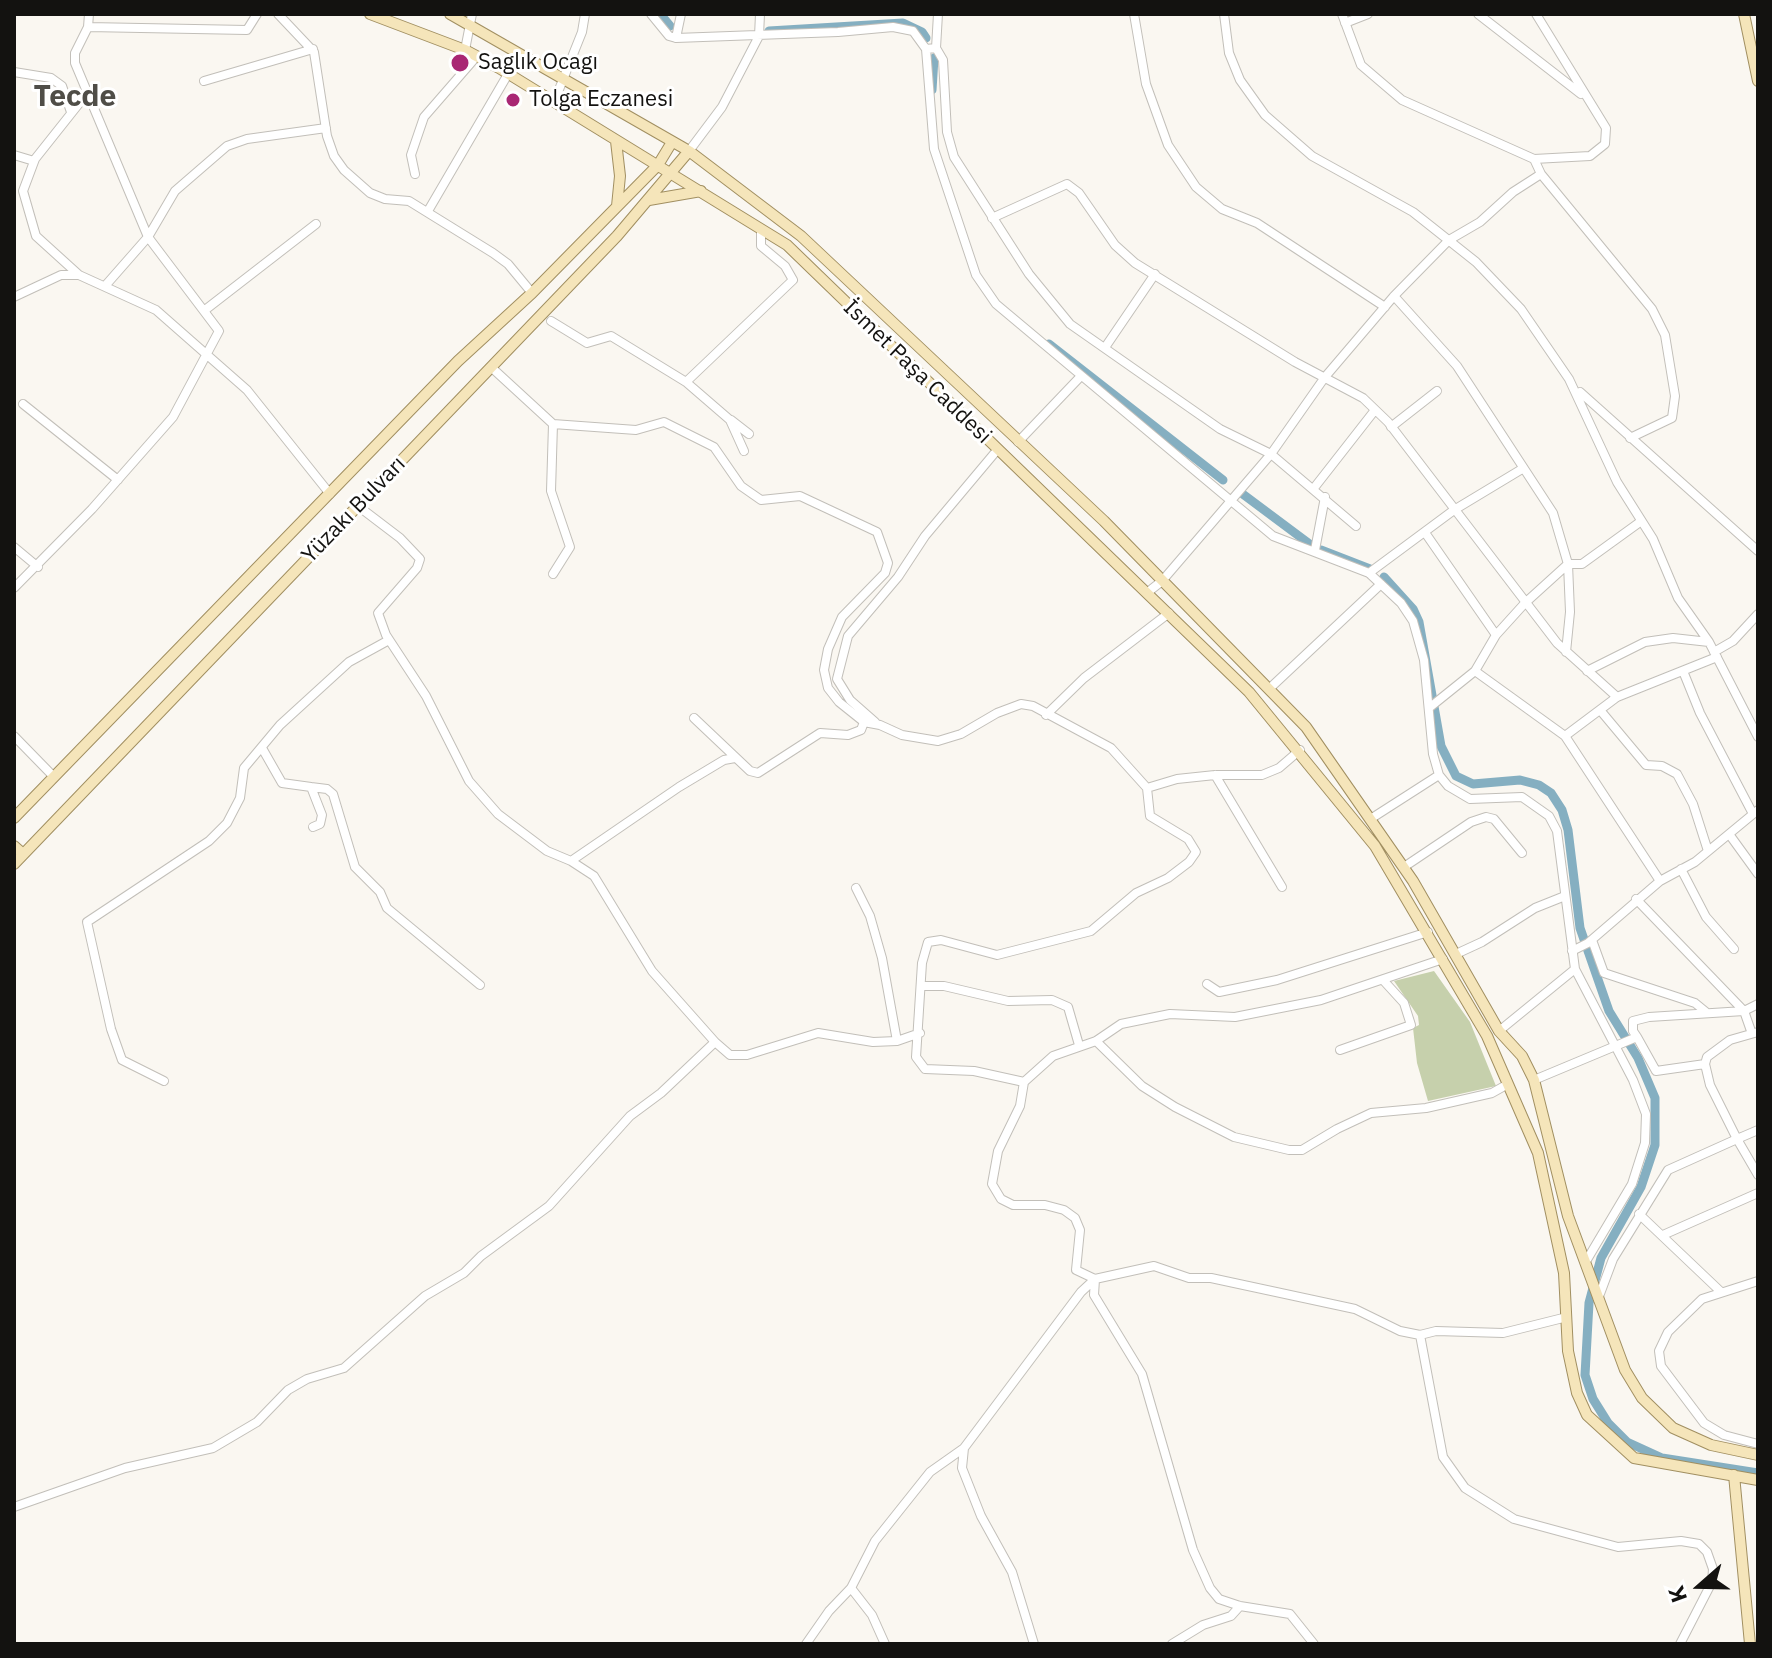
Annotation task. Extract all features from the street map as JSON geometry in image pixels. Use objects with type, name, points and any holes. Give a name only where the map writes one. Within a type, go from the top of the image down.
[{"type":"main road","name":"İsmet Paşa Caddesi","points":[[370,14],[477,56],[787,245],[1249,692],[1300,750],[1375,846],[1487,1036],[1538,1153],[1564,1273],[1577,1393],[1587,1415],[1617,1446],[1634,1458],[1758,1480]]},
{"type":"main road","points":[[450,14],[471,19],[689,151],[801,236],[1162,581],[1306,727],[1404,867],[1499,1031],[1522,1056],[1534,1080],[1568,1216],[1625,1370],[1656,1415],[1673,1428],[1711,1445],[1758,1455]]},
{"type":"main road","points":[[1744,14],[1758,81]]},
{"type":"main road","points":[[616,141],[620,176],[617,206]]},
{"type":"main road","name":"Yüzakı Bulvarı","points":[[14,818],[458,361],[532,293],[658,165],[672,142]]},
{"type":"main road","name":"Yüzakı Bulvarı","points":[[14,864],[491,367],[673,174],[689,151]]},
{"type":"main road","points":[[649,200],[701,191]]},
{"type":"main road","points":[[14,846],[23,854]]},
{"type":"main road","points":[[1521,1114],[1541,1103]]},
{"type":"main road","points":[[1734,1475],[1750,1644]]},
{"type":"street","points":[[14,588],[38,567],[173,417],[219,331],[148,237],[75,63],[75,53],[88,27],[89,14]]},
{"type":"street","points":[[88,27],[247,30],[257,14]]},
{"type":"street","points":[[278,14],[313,49],[326,128],[334,156],[370,193],[385,199],[409,201],[508,264],[532,293]]},
{"type":"street","points":[[554,102],[585,14]]},
{"type":"street","points":[[651,14],[669,36],[676,38],[893,27],[913,31],[926,49],[934,149],[976,275],[996,304],[1273,536],[1369,573],[1381,584],[1413,621],[1433,706],[1433,754],[1439,775],[1448,786],[1470,799],[1522,797],[1549,816],[1560,846],[1565,896],[1583,945],[1604,973],[1695,1003],[1706,1012]]},
{"type":"street","points":[[689,151],[722,107],[759,36],[760,14]]},
{"type":"street","points":[[938,14],[936,48],[943,60],[947,132],[954,157],[1029,274],[1070,324],[1106,346],[1220,429],[1271,454],[1356,526]]},
{"type":"street","points":[[1134,14],[1146,84],[1168,145],[1196,187],[1222,209],[1257,223],[1385,307]]},
{"type":"street","points":[[1224,14],[1229,53],[1240,80],[1265,115],[1312,156],[1413,212],[1449,240],[1521,309],[1569,379],[1617,482],[1653,539],[1678,598],[1716,654],[1758,737]]},
{"type":"street","points":[[1368,14],[1344,19],[1361,65],[1402,100],[1534,159],[1590,156],[1605,144],[1606,128],[1536,14]]},
{"type":"street","points":[[1478,14],[1585,97]]},
{"type":"street","points":[[676,38],[680,17]]},
{"type":"street","points":[[465,50],[471,19]]},
{"type":"street","points":[[926,49],[936,48]]},
{"type":"street","points":[[204,81],[313,49]]},
{"type":"street","points":[[415,174],[411,155],[424,117],[477,56]]},
{"type":"street","points":[[14,72],[51,78],[62,86],[71,112]]},
{"type":"street","points":[[428,211],[508,74]]},
{"type":"street","points":[[89,91],[34,161],[23,191],[36,236],[79,275],[156,310],[247,390],[330,494]]},
{"type":"street","points":[[105,286],[148,237],[175,191],[227,146],[247,139],[326,128]]},
{"type":"street","points":[[14,155],[34,161]]},
{"type":"street","points":[[1534,159],[1541,174],[1652,309],[1665,335],[1675,396],[1672,418],[1630,438]]},
{"type":"street","points":[[1148,592],[1162,581],[1271,454],[1325,377],[1394,296],[1449,240],[1480,222],[1513,192],[1541,174]]},
{"type":"street","points":[[992,218],[1067,184],[1079,193],[1115,245],[1155,274],[1363,398],[1391,427],[1566,652],[1617,697]]},
{"type":"street","points":[[205,310],[316,224]]},
{"type":"street","points":[[686,382],[793,280],[785,266],[761,246],[758,238],[761,229]]},
{"type":"street","points":[[1106,346],[1155,274]]},
{"type":"street","points":[[14,297],[61,275],[79,275]]},
{"type":"street","points":[[1394,296],[1457,366],[1553,513],[1568,564],[1570,612],[1566,652]]},
{"type":"street","points":[[551,321],[587,343],[611,336],[686,382],[749,434]]},
{"type":"street","points":[[491,367],[553,424],[636,430],[664,422],[714,447],[741,486],[761,500],[800,496],[877,532],[888,563],[885,573],[842,617],[828,649],[824,670],[828,688],[839,702],[864,722],[902,735],[938,741],[961,734],[997,713],[1021,704],[1111,748],[1147,788],[1150,816],[1188,839],[1196,852],[1189,862],[1168,878],[1136,893],[1091,931],[997,955],[941,940],[928,942],[924,950],[916,1057],[925,1069],[974,1071],[1024,1082]]},
{"type":"street","points":[[1018,442],[1081,376]]},
{"type":"street","points":[[1569,379],[1630,438],[1758,551]]},
{"type":"street","points":[[1391,427],[1437,391]]},
{"type":"street","points":[[23,404],[118,480]]},
{"type":"street","points":[[1314,488],[1375,410]]},
{"type":"street","points":[[730,420],[744,451]]},
{"type":"street","points":[[553,424],[551,491],[570,547],[553,574]]},
{"type":"street","points":[[880,725],[856,706],[837,679],[848,636],[898,577],[925,536],[998,449]]},
{"type":"street","points":[[1369,573],[1426,534],[1454,510],[1522,469]]},
{"type":"street","points":[[1315,550],[1325,497]]},
{"type":"street","points":[[358,506],[400,538],[420,559],[417,568],[378,613],[389,640],[426,696],[469,781],[498,814],[547,851],[571,861],[594,876],[652,971],[715,1042],[730,1055],[747,1055],[818,1033],[851,1040],[897,1041],[920,1033]]},
{"type":"street","points":[[1433,706],[1475,671],[1496,635],[1525,603],[1568,564],[1582,564],[1640,522]]},
{"type":"street","points":[[1426,534],[1496,635]]},
{"type":"street","points":[[14,547],[38,567]]},
{"type":"street","points":[[1269,689],[1381,584]]},
{"type":"street","points":[[1046,715],[1084,678],[1169,613]]},
{"type":"street","points":[[1565,736],[1617,697],[1683,671],[1716,654],[1758,614]]},
{"type":"street","points":[[1587,671],[1645,642],[1673,638],[1709,642]]},
{"type":"street","points":[[164,1081],[122,1060],[111,1029],[87,922],[209,841],[227,823],[240,798],[244,768],[300,704],[349,662],[389,640]]},
{"type":"street","points":[[1475,671],[1565,736],[1660,881]]},
{"type":"street","points":[[1499,1031],[1575,969],[1583,945],[1636,899],[1708,851],[1756,812],[1700,713],[1683,671]]},
{"type":"street","points":[[1600,710],[1646,765],[1662,766],[1677,774],[1693,804],[1708,851]]},
{"type":"street","points":[[694,718],[750,771],[758,773],[820,733],[848,735],[861,730],[864,722]]},
{"type":"street","points":[[14,736],[54,777]]},
{"type":"street","points":[[262,748],[282,783],[327,789],[333,794],[355,867],[380,892],[387,908],[480,985]]},
{"type":"street","points":[[1147,788],[1215,775],[1262,775],[1279,768],[1300,750]]},
{"type":"street","points":[[571,861],[679,787],[724,760],[735,758]]},
{"type":"street","points":[[1215,775],[1282,887]]},
{"type":"street","points":[[1372,818],[1439,775]]},
{"type":"street","points":[[311,787],[322,815],[320,824],[313,827]]},
{"type":"street","points":[[1404,867],[1471,822],[1486,817],[1494,819],[1522,853]]},
{"type":"street","points":[[1729,834],[1758,874]]},
{"type":"street","points":[[1681,869],[1706,917],[1734,949]]},
{"type":"street","points":[[856,888],[870,916],[882,958],[897,1041]]},
{"type":"street","points":[[1456,954],[1482,942],[1535,908],[1565,896]]},
{"type":"street","points":[[1575,969],[1627,1041],[1656,1071],[1705,1064],[1719,1046],[1754,1032],[1744,1011],[1636,899]]},
{"type":"street","points":[[1207,984],[1219,992],[1277,980],[1428,932]]},
{"type":"street","points":[[1095,1279],[1076,1270],[1080,1230],[1075,1218],[1064,1210],[1045,1205],[1013,1205],[1001,1199],[992,1184],[998,1151],[1020,1106],[1024,1082],[1053,1056],[1096,1041],[1121,1024],[1170,1014],[1235,1017],[1321,1000],[1443,959]]},
{"type":"street","points":[[1340,1050],[1411,1025],[1411,1016],[1404,1003],[1383,980]]},
{"type":"street","points":[[922,986],[944,986],[1008,1001],[1052,1000],[1068,1007],[1079,1045]]},
{"type":"street","points":[[1585,1263],[1632,1184],[1645,1143],[1646,1114],[1627,1041],[1633,1021],[1706,1012],[1744,1011],[1758,1004]]},
{"type":"street","points":[[1096,1041],[1142,1086],[1175,1107],[1234,1137],[1289,1150],[1302,1150],[1371,1113],[1426,1108],[1492,1093],[1508,1084]]},
{"type":"street","points":[[1534,1080],[1627,1041]]},
{"type":"street","points":[[14,1507],[125,1468],[213,1448],[257,1422],[288,1390],[307,1379],[344,1368],[425,1296],[464,1273],[549,1206],[630,1116],[661,1093],[715,1042]]},
{"type":"street","points":[[1705,1064],[1710,1085],[1758,1175]]},
{"type":"street","points":[[1597,1296],[1613,1259],[1668,1170],[1758,1130]]},
{"type":"street","points":[[1663,1235],[1758,1193]]},
{"type":"street","points":[[1639,1214],[1720,1291]]},
{"type":"street","points":[[806,1644],[829,1611],[851,1588],[875,1541],[930,1472],[964,1448],[1081,1292],[1095,1279],[1154,1266],[1189,1278],[1211,1278],[1355,1309],[1400,1331],[1420,1335],[1436,1331],[1503,1333],[1567,1317]]},
{"type":"street","points":[[1095,1279],[1094,1295],[1142,1374],[1193,1550],[1210,1588],[1219,1599],[1240,1606],[1290,1614],[1314,1644]]},
{"type":"street","points":[[1758,1281],[1720,1291],[1687,1311],[1668,1332],[1659,1351],[1661,1366],[1704,1423],[1724,1435],[1758,1444]]},
{"type":"street","points":[[1420,1335],[1443,1457],[1465,1488],[1514,1519],[1618,1547],[1681,1541],[1699,1544],[1707,1552],[1713,1569],[1712,1582],[1680,1644]]},
{"type":"street","points":[[964,1448],[962,1468],[981,1516],[1012,1572],[1034,1644]]},
{"type":"street","points":[[851,1588],[872,1615],[885,1644]]},
{"type":"street","points":[[1172,1644],[1203,1625],[1231,1616],[1240,1606]]},
{"type":"green space","points":[[1434,971],[1470,1022],[1496,1086],[1428,1101],[1417,1063],[1413,1028],[1419,1025],[1418,1016],[1394,981]]},
{"type":"waterway","points":[[660,14],[670,26]]},
{"type":"waterway","points":[[769,31],[903,23],[922,32],[926,38]]},
{"type":"waterway","points":[[932,90],[934,58]]},
{"type":"waterway","points":[[1049,344],[1223,480]]},
{"type":"waterway","points":[[1240,492],[1311,545]]},
{"type":"waterway","points":[[1321,550],[1370,569]]},
{"type":"waterway","points":[[1384,577],[1413,609],[1419,622],[1441,746],[1456,776],[1473,784],[1520,780],[1539,785],[1551,793],[1562,810],[1568,830],[1580,928],[1609,1011],[1638,1058],[1655,1098],[1655,1145],[1641,1187],[1601,1258],[1589,1303],[1585,1375],[1593,1399],[1608,1423],[1627,1442],[1662,1458],[1758,1473]]},
{"type":"place","name":"Saglık Ocagı","points":[[460,63]]},
{"type":"place","name":"Tolga Eczanesi","points":[[513,100]]},
{"type":"district","name":"Tecde","points":[[75,97]]}]
